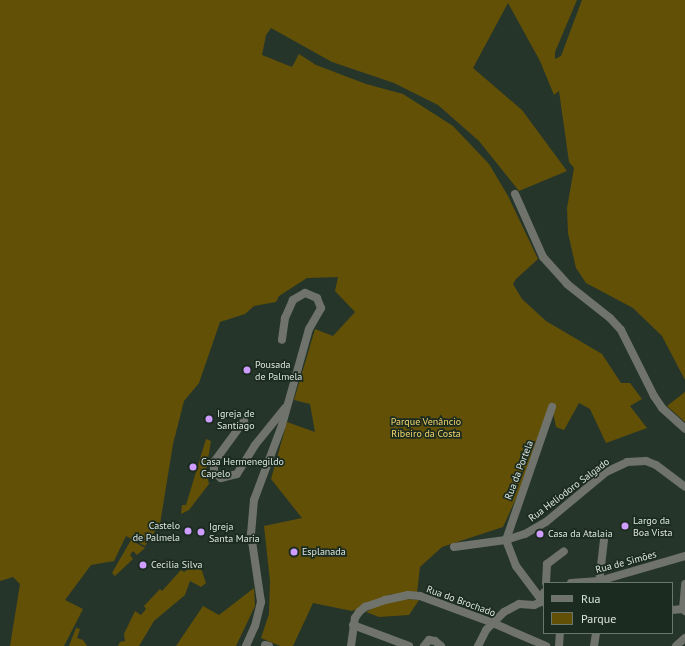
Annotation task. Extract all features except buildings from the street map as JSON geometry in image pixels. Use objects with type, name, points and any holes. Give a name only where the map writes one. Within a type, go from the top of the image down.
[{"type":"street","points":[[515,194],[543,257],[567,284],[610,318],[621,330],[654,396],[662,408],[685,429]]},
{"type":"street","points":[[246,646],[256,626],[260,602],[251,534],[254,500],[288,402],[309,329],[321,308],[318,298],[305,293],[293,300],[285,318],[282,340]]},
{"type":"street","points":[[244,421],[214,462],[214,472],[221,478],[237,474],[288,402]]},
{"type":"street","name":"Rua da Portela","points":[[506,540],[552,407]]},
{"type":"street","name":"Rua Heliodoro Salgado","points":[[454,547],[506,540],[546,522],[606,472],[627,462],[646,461],[656,465],[685,487]]},
{"type":"street","points":[[478,646],[493,623],[515,606],[534,605],[543,602],[537,592],[516,566],[506,540]]},
{"type":"street","points":[[599,582],[604,540]]},
{"type":"street","points":[[546,582],[547,564],[564,551]]},
{"type":"street","name":"Rua de Simões","points":[[599,582],[685,556]]},
{"type":"street","points":[[673,610],[684,610],[685,584]]},
{"type":"street","name":"Rua do Brochado","points":[[353,625],[359,612],[365,607],[408,596],[420,596],[493,623],[546,646]]},
{"type":"street","points":[[351,646],[353,625],[408,646]]},
{"type":"street","points":[[559,646],[560,634]]},
{"type":"street","points":[[594,646],[596,634]]},
{"type":"street","points":[[676,646],[685,638]]},
{"type":"street","points":[[424,646],[429,640],[435,641],[441,646]]},
{"type":"green space","name":"Parque Venâncio Ribeiro da Costa","points":[[0,0],[577,0],[555,52],[555,59],[561,56],[582,0],[685,0],[685,380],[662,336],[633,308],[586,283],[576,268],[568,233],[567,208],[574,168],[569,162],[559,91],[554,95],[540,61],[508,3],[473,68],[522,110],[567,171],[519,191],[479,141],[438,105],[394,83],[332,62],[271,28],[266,35],[262,55],[292,67],[299,54],[316,65],[366,84],[403,94],[453,126],[489,164],[508,196],[538,259],[516,279],[513,284],[522,299],[546,321],[602,354],[621,383],[630,383],[642,399],[630,406],[647,428],[606,443],[590,409],[579,403],[564,430],[556,427],[552,408],[539,448],[503,527],[442,547],[420,567],[417,593],[391,594],[352,611],[313,603],[293,646],[280,646],[261,638],[269,614],[270,581],[264,526],[302,518],[271,479],[287,422],[315,432],[310,404],[294,400],[315,329],[333,336],[355,312],[335,291],[338,277],[307,278],[279,296],[276,302],[254,306],[245,314],[220,322],[199,383],[184,401],[173,444],[160,524],[145,546],[126,536],[114,561],[91,565],[65,600],[83,609],[64,646],[10,646],[20,584],[13,577],[0,581]]},
{"type":"green space","points":[[685,392],[685,422],[667,406]]},
{"type":"green space","points":[[206,439],[211,441],[206,471],[209,484],[189,510],[181,514],[182,505],[186,505]]},
{"type":"green space","points":[[131,540],[145,548],[137,555],[133,551],[130,555],[133,559],[115,576],[112,573]]},
{"type":"green space","points":[[194,565],[201,568],[206,583],[201,587],[190,581],[185,595],[154,621],[139,646],[118,646],[120,642],[125,641],[124,634],[135,611],[141,615],[146,609],[144,606],[160,589],[162,591],[181,570],[184,572]]},
{"type":"green space","points":[[254,588],[255,606],[236,646],[176,646],[203,606],[219,615]]},
{"type":"green space","points":[[404,599],[419,600],[409,615],[379,617],[366,612],[378,605]]},
{"type":"green space","points":[[76,628],[80,629],[77,638],[83,640],[87,646],[69,646]]},
{"type":"place","name":"Pousada de Palmela","points":[[247,370]]},
{"type":"place","name":"Igreja de Santiago","points":[[209,419]]},
{"type":"place","name":"Casa Hermenegildo Capelo","points":[[193,467]]},
{"type":"place","name":"Largo da Boa Vista","points":[[625,526]]},
{"type":"place","name":"Castelo de Palmela","points":[[188,531]]},
{"type":"place","name":"Igreja Santa Maria","points":[[201,532]]},
{"type":"place","name":"Casa da Atalaia","points":[[540,534]]},
{"type":"place","name":"Esplanada","points":[[294,552]]},
{"type":"place","name":"Cecilia Silva","points":[[143,565]]}]
